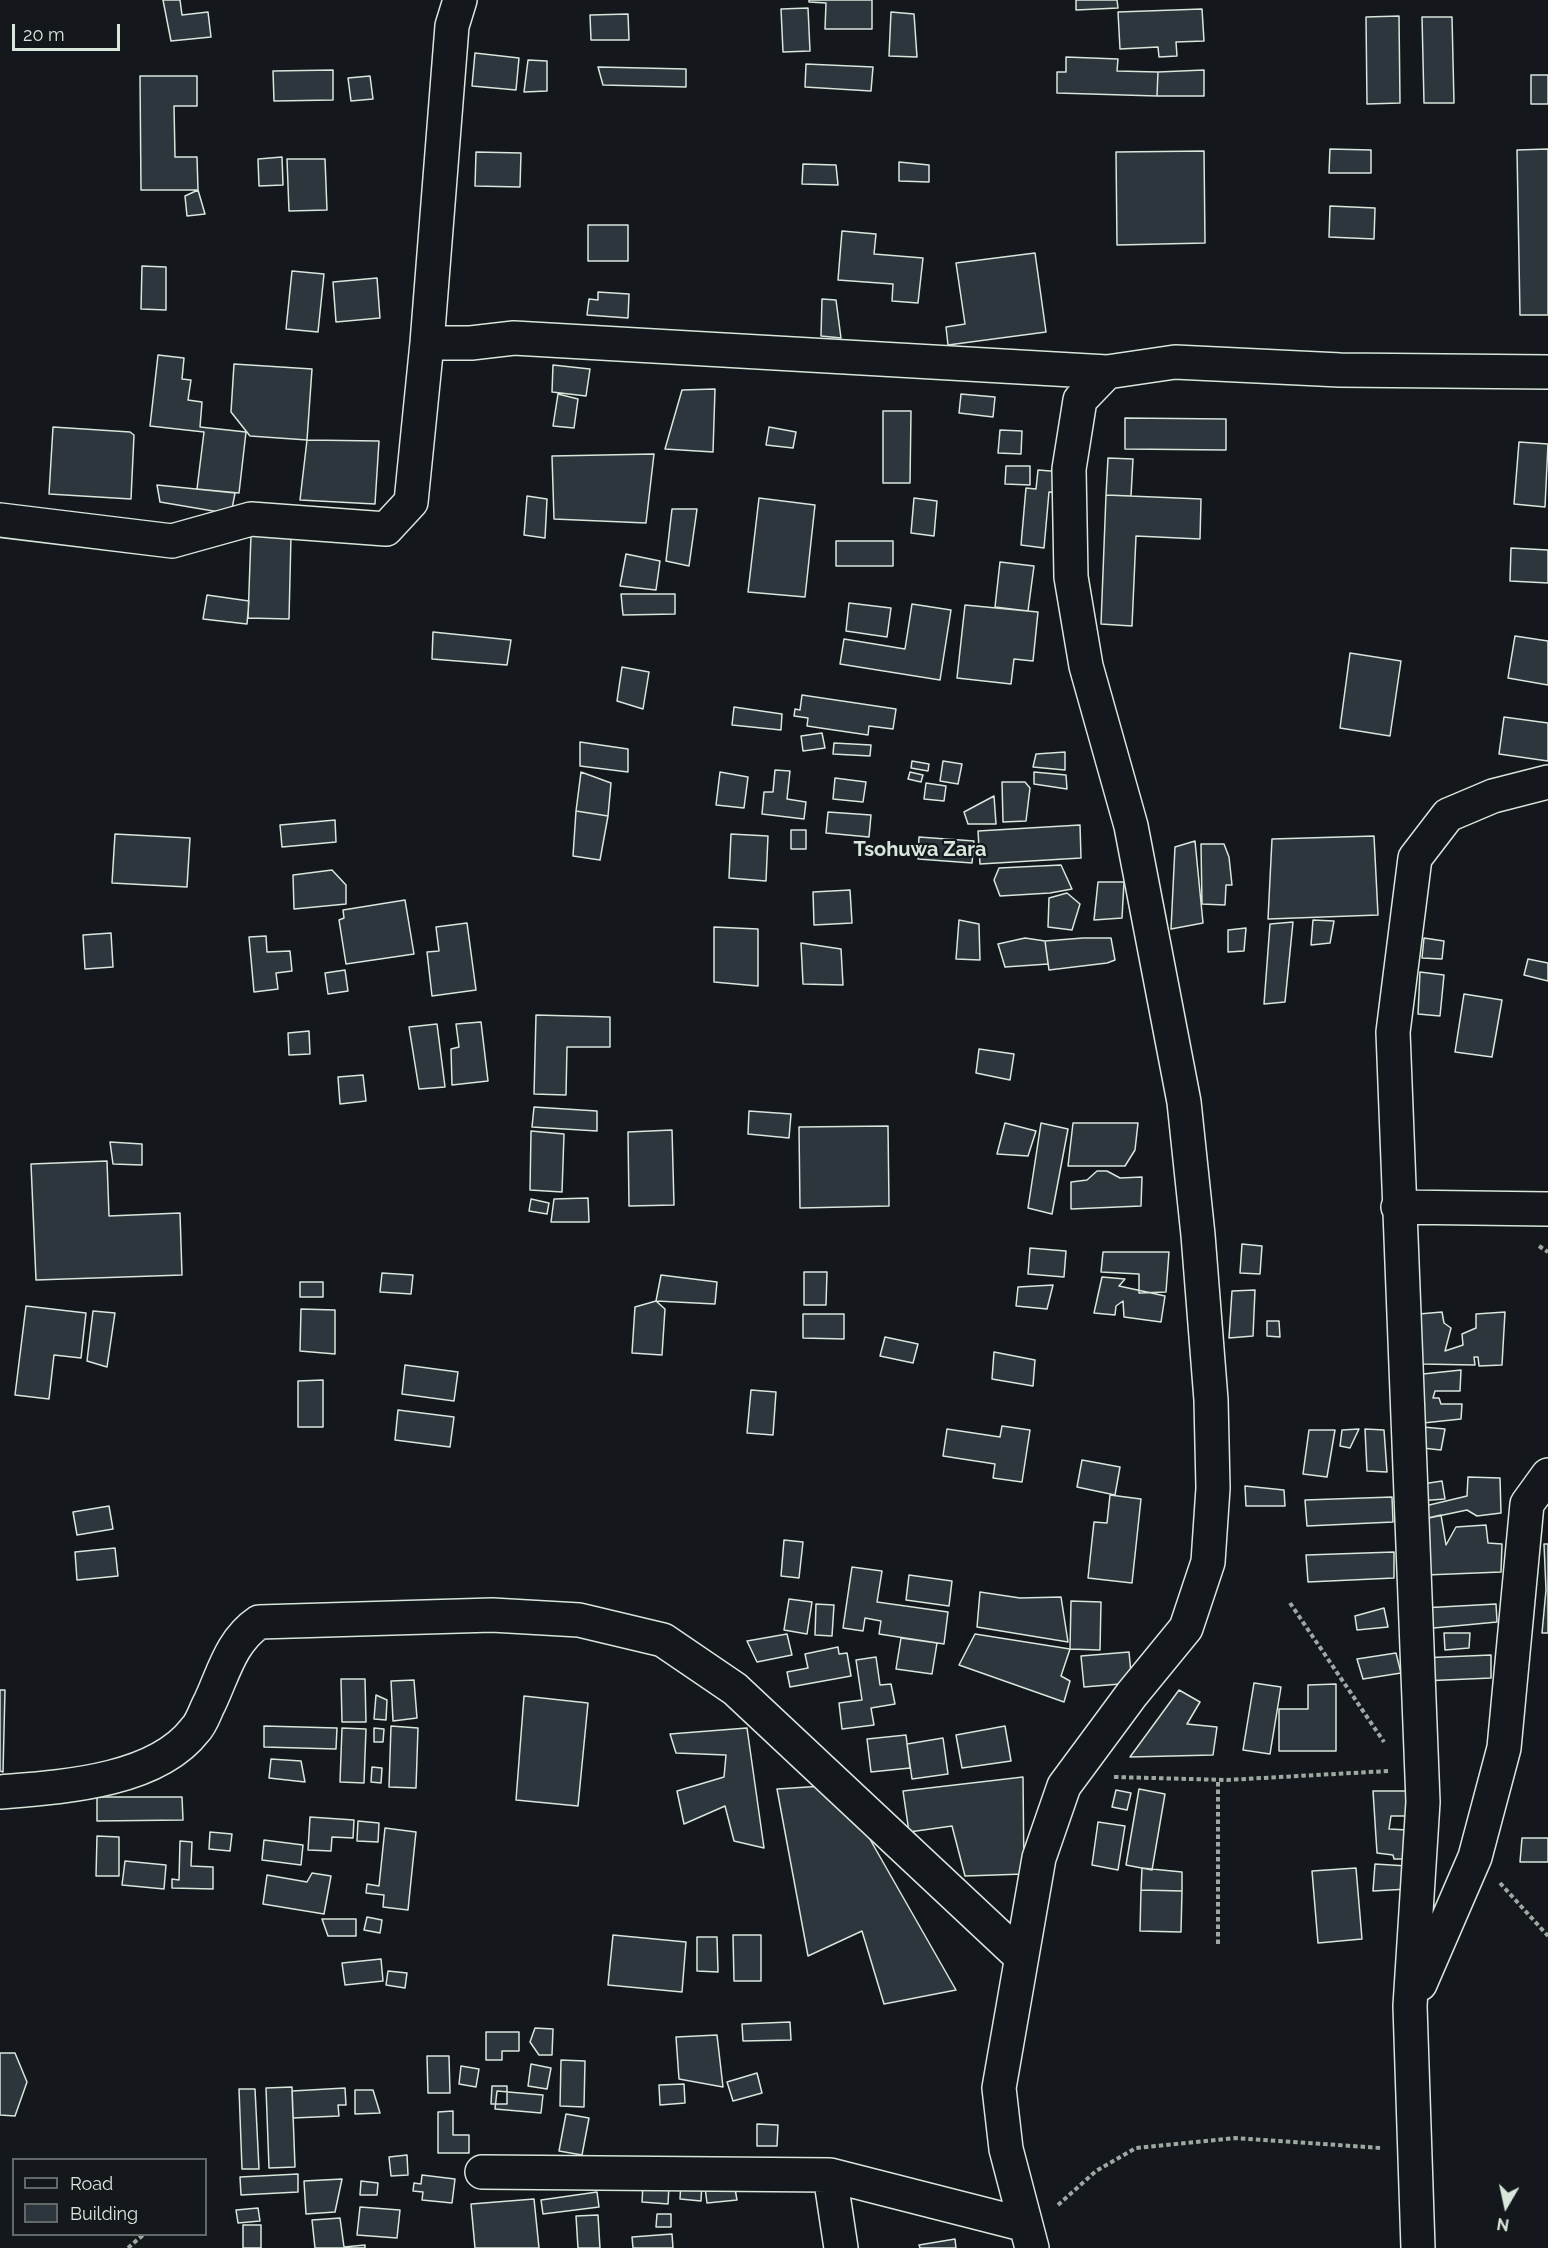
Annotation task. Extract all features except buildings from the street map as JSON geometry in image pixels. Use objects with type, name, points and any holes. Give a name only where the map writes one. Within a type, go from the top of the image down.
[{"type":"street","points":[[0,520],[172,541],[252,519],[386,529],[411,502],[427,343],[452,26],[460,0]]},
{"type":"street","points":[[427,343],[471,344],[514,338],[1107,372],[1194,361],[1340,370],[1548,372]]},
{"type":"street","points":[[1029,2236],[1006,2149],[999,2088],[1038,1858],[1064,1786],[1132,1694],[1186,1628],[1208,1562],[1213,1488],[1210,1400],[1201,1271],[1184,1102],[1131,826],[1086,666],[1071,577],[1070,469],[1080,400],[1107,372]]},
{"type":"street","points":[[1418,2248],[1410,2007],[1423,1802],[1412,1769],[1393,1032],[1416,858],[1448,815],[1493,796],[1548,782]]},
{"type":"street","points":[[1398,1207],[1548,1209]]},
{"type":"street","points":[[1410,2007],[1475,1857],[1504,1748],[1527,1504],[1548,1475]]},
{"type":"street","points":[[0,1792],[70,1786],[147,1766],[175,1750],[196,1730],[235,1643],[259,1622],[492,1615],[579,1620],[663,1640],[735,1689],[1020,1956]]},
{"type":"street","points":[[482,2172],[830,2175],[1029,2236]]},
{"type":"street","points":[[830,2175],[841,2248]]},
{"type":"path","points":[[1290,1603],[1412,1769]]},
{"type":"path","points":[[1071,1776],[1218,1780],[1412,1769]]},
{"type":"path","points":[[1218,1780],[1218,1944]]},
{"type":"path","points":[[1029,2236],[1057,2206],[1096,2171],[1136,2148],[1235,2138],[1415,2150]]},
{"type":"path","points":[[128,2248],[143,2236]]},
{"type":"district","name":"Tsohuwa Zara","points":[[920,850]]}]
